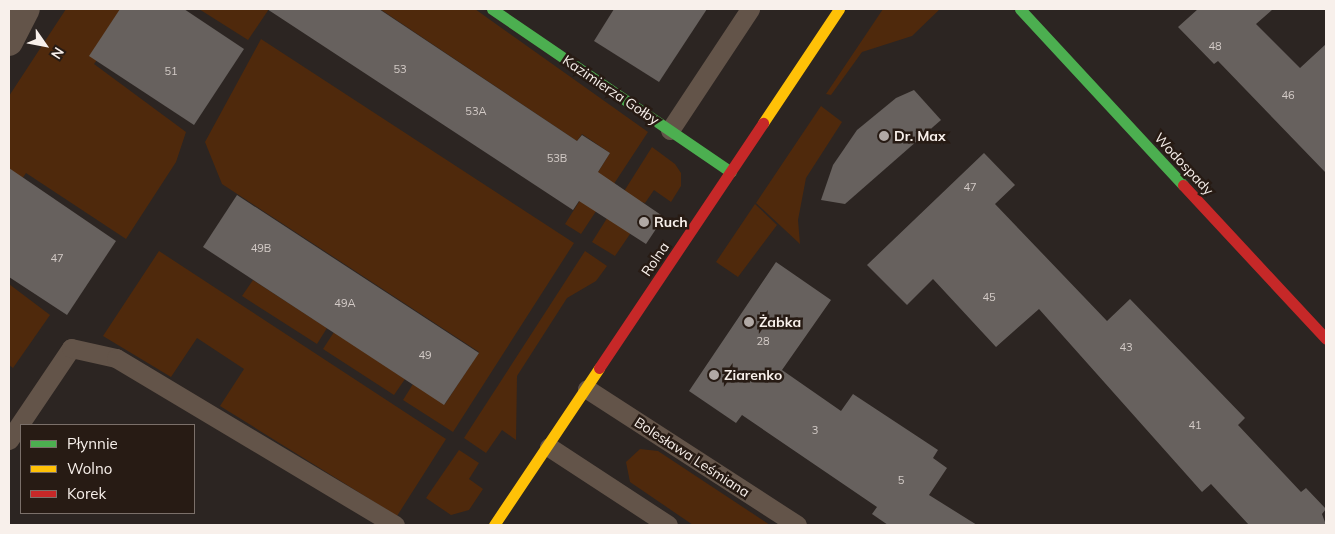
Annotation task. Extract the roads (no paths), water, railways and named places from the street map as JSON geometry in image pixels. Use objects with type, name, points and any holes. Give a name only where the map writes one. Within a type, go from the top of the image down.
[{"type":"street","points":[[9,42],[26,9]]},
{"type":"street","name":"Kazimierza Gołby","points":[[492,9],[731,172]]},
{"type":"street","name":"Rolna","points":[[494,525],[587,389],[839,9]]},
{"type":"street","name":"Wodospady","points":[[1020,9],[1326,339]]},
{"type":"lane","points":[[670,130],[750,9]]},
{"type":"lane","points":[[9,440],[71,348],[116,358],[395,525]]},
{"type":"lane","name":"Bolesława Leśmiana","points":[[587,389],[797,525]]},
{"type":"lane","points":[[548,447],[668,525]]},
{"type":"place","name":"Dr. Max","points":[[884,136]]},
{"type":"place","name":"Ruch","points":[[644,222]]},
{"type":"place","name":"Żabka","points":[[749,322]]},
{"type":"place","name":"Ziarenko","points":[[714,375]]}]
